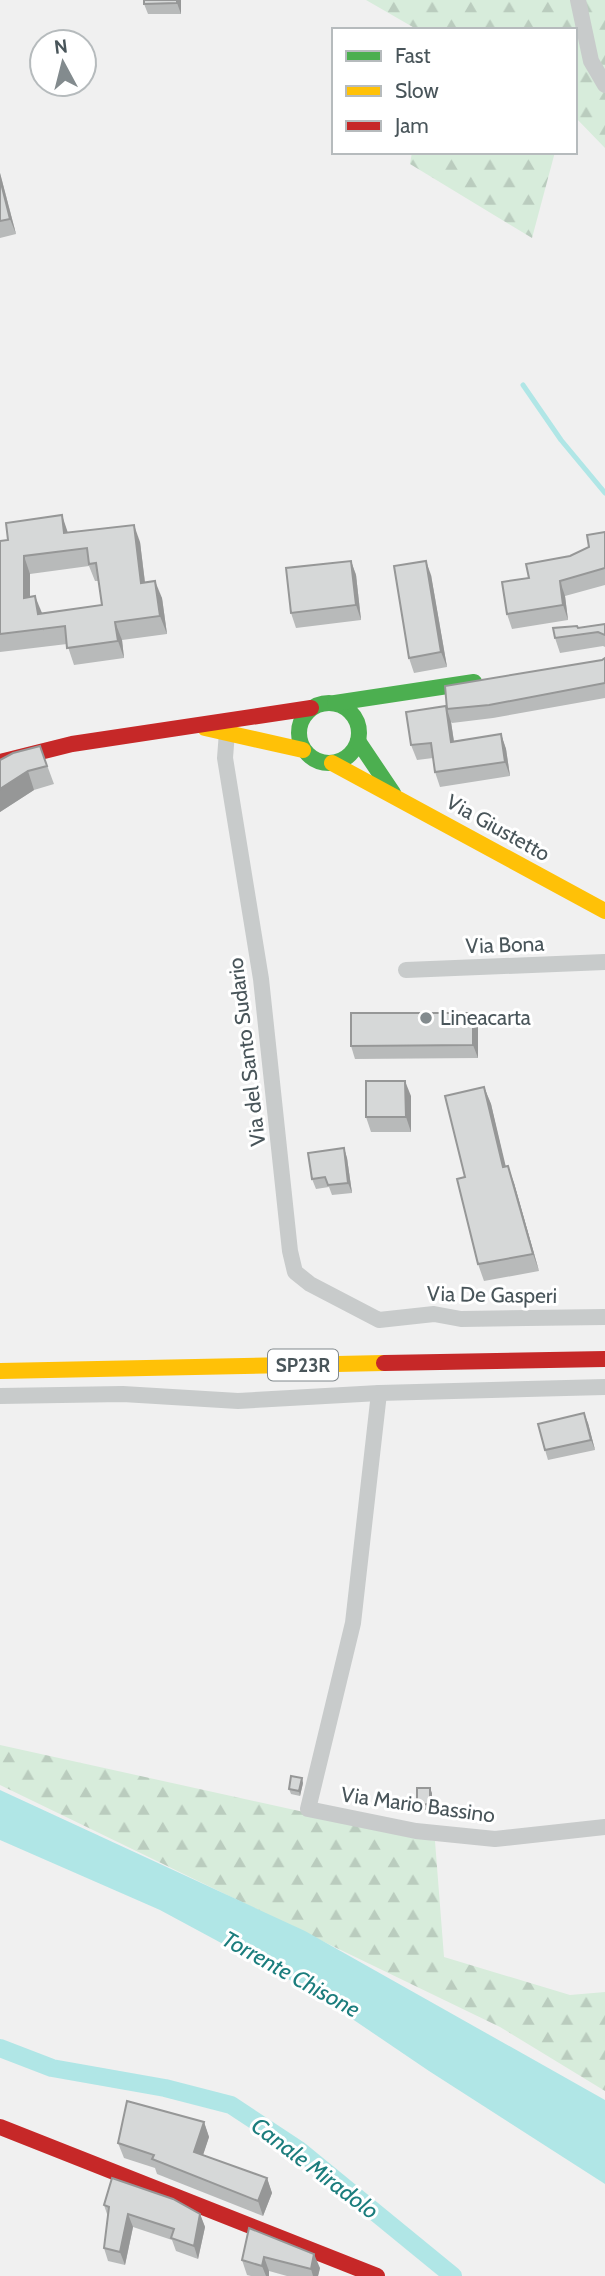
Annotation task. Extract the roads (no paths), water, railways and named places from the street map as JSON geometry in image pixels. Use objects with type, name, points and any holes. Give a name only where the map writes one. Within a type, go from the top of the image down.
[{"type":"main road","points":[[0,762],[52,748],[495,679]]},
{"type":"main road","points":[[192,725],[303,750],[316,761],[332,763],[349,756],[370,708],[392,694]]},
{"type":"main road","points":[[335,703],[351,712],[358,735]]},
{"type":"main road","points":[[303,750],[298,732],[300,723],[311,708]]},
{"type":"main road","name":"Via Giustetto","points":[[358,735],[394,795]]},
{"type":"main road","name":"Via Giustetto","points":[[332,763],[605,911]]},
{"type":"main road","name":"Via Giustetto","points":[[582,898],[605,905]]},
{"type":"main road","name":"SP23R","points":[[0,1371],[605,1359]]},
{"type":"main road","points":[[0,2127],[377,2276]]},
{"type":"street","points":[[578,0],[591,61],[605,85]]},
{"type":"street","name":"Via del Santo Sudario","points":[[227,732],[225,758],[261,979],[290,1251],[295,1272],[310,1284],[379,1321]]},
{"type":"street","name":"Via Bona","points":[[406,970],[605,962]]},
{"type":"street","name":"Via De Gasperi","points":[[379,1321],[434,1314],[461,1319],[605,1317]]},
{"type":"street","points":[[0,1396],[123,1394],[238,1401],[379,1393],[605,1387]]},
{"type":"street","name":"Via Mario Bassino","points":[[379,1393],[353,1623],[308,1809],[416,1831],[495,1839],[605,1827]]},
{"type":"water","name":"Torrente Chisone","points":[[0,1790],[305,1931],[605,2100],[605,2184],[429,2071],[314,1993],[160,1910],[0,1840]]},
{"type":"waterway","points":[[523,385],[561,440],[605,493]]},
{"type":"waterway","name":"Canale Miradolo","points":[[0,2048],[52,2068],[165,2088],[231,2105],[299,2150],[453,2276]]},
{"type":"place","name":"Lineacarta","points":[[426,1018]]}]
